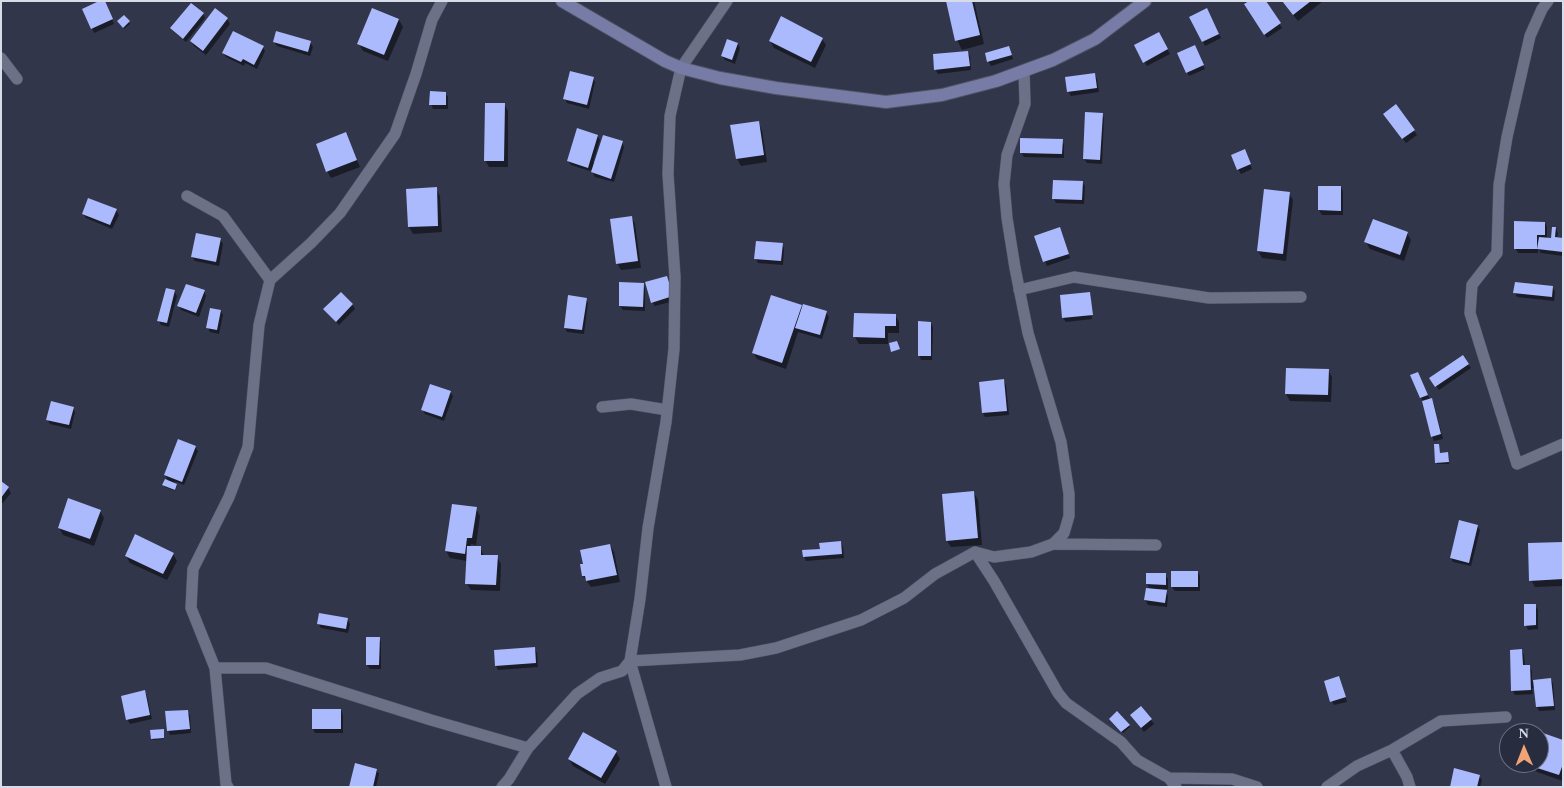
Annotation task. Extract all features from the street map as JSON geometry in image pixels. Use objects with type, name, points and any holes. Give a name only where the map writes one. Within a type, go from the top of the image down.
[{"type":"street","points":[[228,787],[226,784],[215,668],[191,608],[193,569],[229,496],[248,447],[259,324],[270,280],[311,243],[340,213],[395,134],[432,20],[442,1]]},
{"type":"street","points":[[562,1],[665,61],[681,68],[720,78],[776,88],[886,102],[942,95],[996,81],[1053,60],[1095,39],[1145,1]]},
{"type":"street","points":[[666,787],[630,661],[640,599],[648,528],[667,410],[674,349],[675,277],[668,174],[670,116],[681,68],[727,1]]},
{"type":"street","points":[[1548,1],[1542,9],[1530,36],[1507,137],[1500,185],[1496,253],[1472,285],[1470,313],[1517,464],[1563,444]]},
{"type":"street","points":[[1,58],[17,79]]},
{"type":"street","points":[[1024,71],[1025,104],[1007,155],[1004,184],[1007,218],[1028,333],[1061,442],[1069,494],[1069,516],[1064,533],[1052,544]]},
{"type":"street","points":[[187,196],[223,216],[270,280]]},
{"type":"street","points":[[1019,290],[1074,277],[1209,298],[1300,296]]},
{"type":"street","points":[[602,406],[631,404],[667,410]]},
{"type":"street","points":[[502,787],[528,748],[577,694],[600,678],[622,671],[630,661],[740,655],[776,648],[861,620],[904,598],[935,574],[975,552],[994,557],[1030,552],[1052,544],[1156,545]]},
{"type":"street","points":[[975,552],[994,580],[1066,703],[1121,742],[1137,760],[1173,782],[1232,779],[1257,787]]},
{"type":"street","points":[[215,668],[266,668],[431,720],[528,748]]},
{"type":"street","points":[[1327,787],[1357,766],[1392,750],[1442,721],[1506,717]]},
{"type":"street","points":[[1392,750],[1407,777],[1410,787]]},
{"type":"building","points":[[99,1],[105,1],[113,19],[91,29],[82,9]]},
{"type":"building","points":[[946,1],[972,1],[980,35],[955,41]]},
{"type":"building","points":[[1249,1],[1266,1],[1281,23],[1264,35],[1244,4]]},
{"type":"building","points":[[1282,1],[1311,1],[1293,15]]},
{"type":"building","points":[[191,3],[204,13],[183,39],[170,28]]},
{"type":"building","points":[[215,8],[228,18],[203,51],[190,41]]},
{"type":"building","points":[[372,8],[399,19],[384,55],[357,44]]},
{"type":"building","points":[[1207,8],[1219,34],[1202,42],[1189,17]]},
{"type":"building","points":[[124,15],[130,21],[123,28],[117,21]]},
{"type":"building","points":[[781,16],[823,38],[811,62],[769,41]]},
{"type":"building","points":[[233,31],[264,46],[254,65],[243,59],[241,62],[222,53]]},
{"type":"building","points":[[276,31],[311,41],[308,52],[273,42]]},
{"type":"building","points":[[1159,32],[1168,49],[1143,63],[1134,45]]},
{"type":"building","points":[[727,39],[738,43],[732,60],[721,56]]},
{"type":"building","points":[[1195,45],[1204,65],[1186,73],[1177,53]]},
{"type":"building","points":[[1009,46],[1012,55],[987,62],[985,53]]},
{"type":"building","points":[[968,51],[970,66],[934,70],[933,54]]},
{"type":"building","points":[[570,71],[594,77],[587,105],[563,99]]},
{"type":"building","points":[[1095,73],[1097,88],[1067,92],[1065,77]]},
{"type":"building","points":[[430,91],[446,92],[446,105],[429,105]]},
{"type":"building","points":[[485,103],[505,103],[504,161],[484,161]]},
{"type":"building","points":[[1396,104],[1415,130],[1402,139],[1383,114]]},
{"type":"building","points":[[1085,112],[1103,113],[1100,160],[1083,159]]},
{"type":"building","points":[[759,121],[764,155],[736,159],[730,125]]},
{"type":"building","points":[[577,128],[598,135],[588,168],[567,161]]},
{"type":"building","points":[[346,132],[357,160],[326,172],[316,144]]},
{"type":"building","points":[[603,135],[623,141],[611,179],[591,172]]},
{"type":"building","points":[[1020,138],[1063,139],[1062,154],[1020,153]]},
{"type":"building","points":[[1245,149],[1251,164],[1237,170],[1231,155]]},
{"type":"building","points":[[1053,180],[1083,181],[1082,200],[1052,199]]},
{"type":"building","points":[[1318,186],[1341,186],[1341,211],[1318,210]]},
{"type":"building","points":[[437,187],[438,226],[408,227],[406,189]]},
{"type":"building","points":[[1264,189],[1290,192],[1283,254],[1257,251]]},
{"type":"building","points":[[88,198],[117,209],[110,225],[82,214]]},
{"type":"building","points":[[632,216],[638,261],[616,264],[610,219]]},
{"type":"building","points":[[1373,219],[1408,232],[1400,255],[1364,242]]},
{"type":"building","points":[[1514,221],[1545,222],[1545,235],[1537,235],[1537,249],[1514,249]]},
{"type":"building","points":[[1060,227],[1069,254],[1043,262],[1034,236]]},
{"type":"building","points":[[1552,227],[1556,227],[1555,237],[1563,238],[1563,252],[1537,249],[1539,237],[1551,238]]},
{"type":"building","points":[[196,233],[221,238],[216,262],[191,257]]},
{"type":"building","points":[[756,241],[783,243],[781,261],[754,259]]},
{"type":"building","points":[[667,276],[673,296],[651,303],[645,282]]},
{"type":"building","points":[[619,282],[644,283],[643,307],[619,306]]},
{"type":"building","points":[[1515,282],[1553,286],[1552,297],[1513,293]]},
{"type":"building","points":[[186,284],[205,290],[196,313],[177,306]]},
{"type":"building","points":[[166,288],[175,290],[167,323],[157,321]]},
{"type":"building","points":[[341,292],[353,304],[336,322],[323,309]]},
{"type":"building","points":[[1090,292],[1093,315],[1062,318],[1060,295]]},
{"type":"building","points":[[568,295],[587,298],[582,330],[564,328]]},
{"type":"building","points":[[771,295],[802,305],[782,363],[752,353]]},
{"type":"building","points":[[803,304],[827,311],[820,335],[795,328]]},
{"type":"building","points":[[210,308],[221,310],[217,330],[206,328]]},
{"type":"building","points":[[854,313],[896,314],[896,326],[885,326],[885,338],[853,337]]},
{"type":"building","points":[[918,321],[931,322],[931,356],[918,356]]},
{"type":"building","points":[[897,341],[900,349],[891,352],[889,343]]},
{"type":"building","points":[[1463,355],[1469,364],[1435,387],[1429,378]]},
{"type":"building","points":[[1286,368],[1329,369],[1328,395],[1285,394]]},
{"type":"building","points":[[1418,372],[1428,395],[1420,398],[1410,375]]},
{"type":"building","points":[[1004,379],[1007,411],[982,413],[979,382]]},
{"type":"building","points":[[430,384],[451,391],[442,417],[421,410]]},
{"type":"building","points":[[1432,398],[1441,434],[1431,437],[1422,401]]},
{"type":"building","points":[[51,401],[74,407],[69,425],[46,420]]},
{"type":"building","points":[[178,439],[196,446],[182,482],[164,475]]},
{"type":"building","points":[[1434,444],[1439,444],[1440,453],[1448,452],[1449,462],[1435,463]]},
{"type":"building","points":[[165,479],[177,484],[175,490],[162,485]]},
{"type":"building","points":[[1,481],[9,487],[1,498]]},
{"type":"building","points":[[974,491],[978,538],[946,541],[942,494]]},
{"type":"building","points":[[68,498],[101,510],[90,539],[58,528]]},
{"type":"building","points":[[452,504],[477,507],[472,538],[467,538],[465,554],[445,551]]},
{"type":"building","points":[[1459,520],[1478,525],[1469,563],[1450,558]]},
{"type":"building","points":[[135,534],[174,553],[163,574],[125,556]]},
{"type":"building","points":[[841,541],[842,554],[803,557],[802,550],[820,549],[819,543]]},
{"type":"building","points":[[1563,542],[1563,579],[1529,581],[1528,543]]},
{"type":"building","points":[[610,544],[617,575],[586,581],[585,576],[582,576],[580,564],[583,564],[580,550]]},
{"type":"building","points":[[467,546],[481,546],[481,555],[498,555],[496,585],[465,584]]},
{"type":"building","points":[[1171,571],[1198,571],[1198,587],[1171,587]]},
{"type":"building","points":[[1146,573],[1166,573],[1166,585],[1146,584]]},
{"type":"building","points":[[1146,588],[1167,590],[1165,603],[1144,600]]},
{"type":"building","points":[[1524,604],[1536,604],[1536,625],[1524,626]]},
{"type":"building","points":[[319,613],[348,618],[346,629],[317,624]]},
{"type":"building","points":[[366,637],[380,637],[379,665],[366,665]]},
{"type":"building","points":[[535,647],[536,663],[495,666],[494,650]]},
{"type":"building","points":[[1522,649],[1523,665],[1530,665],[1531,690],[1511,691],[1510,650]]},
{"type":"building","points":[[1339,676],[1346,697],[1330,702],[1324,681]]},
{"type":"building","points":[[1551,678],[1554,706],[1536,707],[1533,680]]},
{"type":"building","points":[[145,690],[150,715],[126,720],[121,696]]},
{"type":"building","points":[[1141,706],[1152,719],[1141,728],[1130,715]]},
{"type":"building","points":[[312,709],[341,709],[341,729],[312,729]]},
{"type":"building","points":[[188,710],[190,729],[167,731],[165,711]]},
{"type":"building","points":[[1117,711],[1130,725],[1121,732],[1109,719]]},
{"type":"building","points":[[164,729],[164,738],[151,739],[150,730]]},
{"type":"building","points":[[583,732],[617,751],[601,778],[568,759]]},
{"type":"building","points":[[1549,735],[1563,740],[1563,764],[1559,775],[1549,772]]},
{"type":"building","points":[[355,763],[377,769],[373,787],[349,787]]},
{"type":"building","points":[[1454,768],[1480,775],[1477,787],[1450,787]]}]
